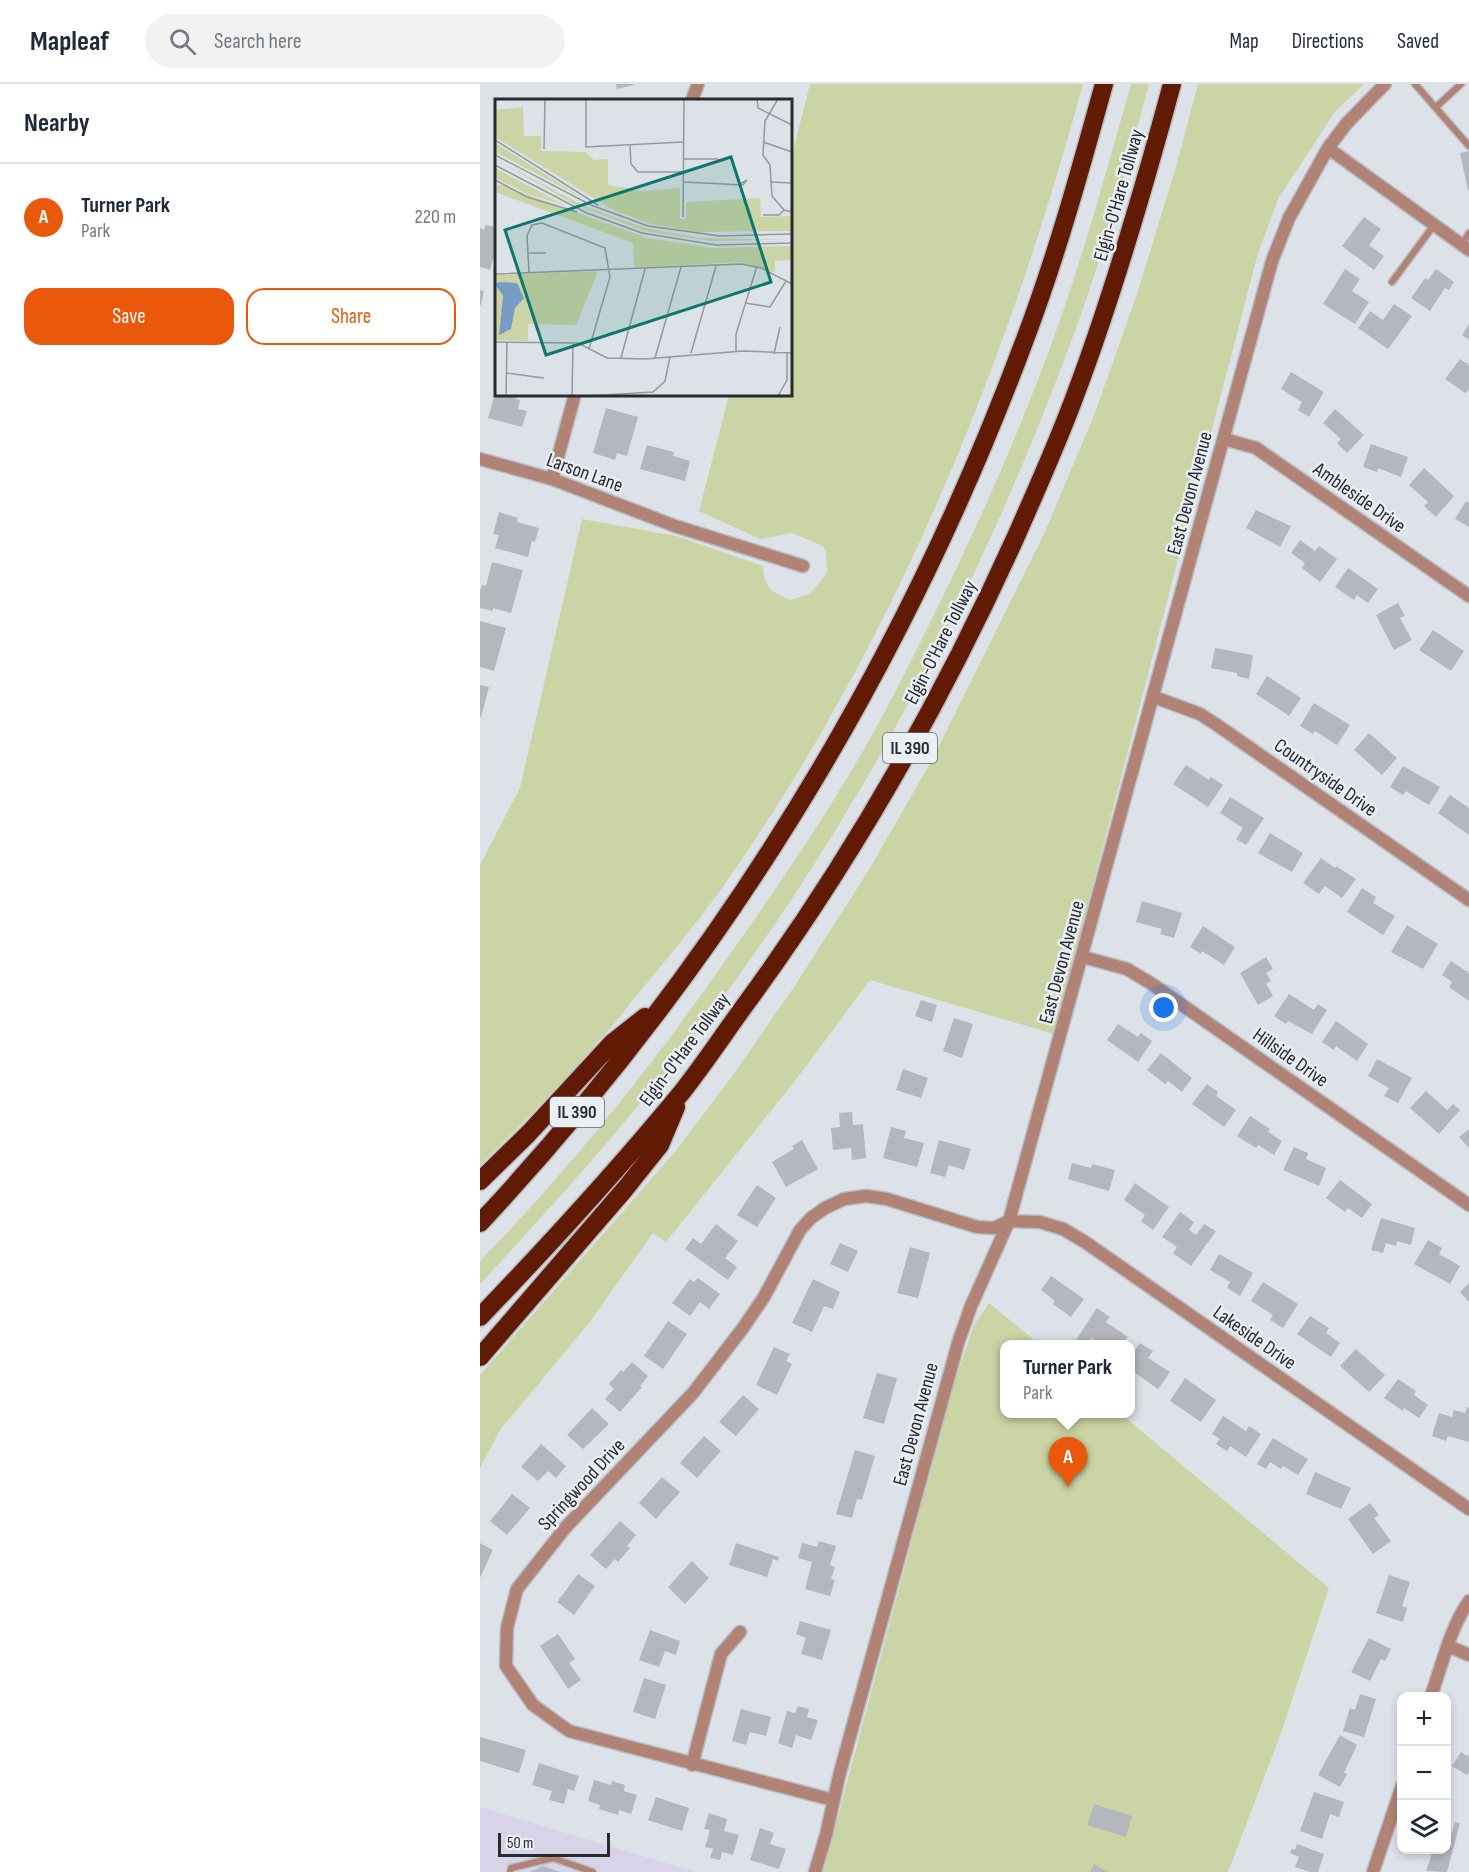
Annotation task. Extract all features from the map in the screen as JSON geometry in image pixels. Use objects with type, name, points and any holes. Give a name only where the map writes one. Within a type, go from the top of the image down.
[{"type":"highway","name":"IL 390","points":[[480,1223],[553,1142],[669,997],[729,915],[826,762],[874,676],[925,576],[990,429],[1025,341],[1074,191],[1104,84]]},
{"type":"highway","name":"Elgin-O'Hare Tollway","points":[[480,1317],[547,1247],[684,1089],[776,963],[861,832],[914,742],[992,590],[1038,487],[1075,395],[1117,277],[1172,84]]},
{"type":"highway","points":[[480,1181],[612,1043],[669,997]]},
{"type":"highway","points":[[480,1357],[625,1189],[660,1144],[684,1089]]},
{"type":"street","points":[[692,99],[698,84]]},
{"type":"street","name":"East Devon Avenue","points":[[815,1872],[957,1343],[970,1306],[1009,1221],[1272,261],[1289,218],[1328,148],[1347,123],[1385,84]]},
{"type":"street","points":[[1328,148],[1466,247]]},
{"type":"street","points":[[552,479],[574,396]]},
{"type":"street","name":"Ambleside Drive","points":[[1224,439],[1256,448],[1469,596]]},
{"type":"street","name":"Larson Lane","points":[[480,459],[552,479],[675,526],[802,566]]},
{"type":"street","name":"Countryside Drive","points":[[1154,697],[1200,714],[1469,900]]},
{"type":"street","name":"Hillside Drive","points":[[1083,957],[1127,969],[1152,984],[1469,1205]]},
{"type":"street","name":"Springwood Drive","points":[[833,1800],[569,1731],[533,1705],[506,1666],[507,1628],[517,1589],[565,1528],[693,1393],[764,1298],[800,1230],[811,1218],[844,1199],[866,1196],[887,1199],[977,1227],[994,1228],[1009,1221]]},
{"type":"street","name":"Lakeside Drive","points":[[1009,1221],[1040,1222],[1063,1229],[1085,1242],[1469,1509]]},
{"type":"street","points":[[1432,1692],[1462,1611],[1469,1601]]},
{"type":"street","points":[[692,1765],[721,1654],[740,1632]]},
{"type":"street","points":[[1448,1646],[1469,1656]]},
{"type":"street","points":[[1373,1872],[1397,1798]]},
{"type":"lane","points":[[1415,84],[1469,146]]},
{"type":"lane","points":[[1436,107],[1461,84]]},
{"type":"lane","points":[[1392,282],[1434,225]]},
{"type":"lane","points":[[1466,247],[1469,233]]},
{"type":"lane","points":[[510,1872],[511,1868],[553,1858],[593,1872]]},
{"type":"shaded area","points":[[480,1807],[696,1872],[480,1872]]},
{"type":"green space","points":[[810,84],[1083,84],[1018,295],[980,398],[938,500],[892,600],[841,698],[785,793],[696,923],[584,1058],[480,1165],[480,865],[520,788],[582,519],[676,536],[763,566],[765,579],[770,588],[791,600],[811,593],[827,573],[826,553],[823,546],[792,533],[760,539],[699,511],[729,396],[792,396],[792,155]]},
{"type":"green space","points":[[1131,84],[1149,84],[1124,178],[1075,331],[1009,495],[973,575],[893,732],[802,884],[721,1000],[622,1125],[480,1284],[480,1261],[578,1153],[669,1039],[804,847],[880,720],[966,547],[1031,397],[1079,261]]},
{"type":"green space","points":[[1198,84],[1364,84],[1335,112],[1279,197],[1258,253],[1054,1034],[870,980],[798,1077],[666,1242],[653,1233],[589,1323],[500,1430],[480,1468],[480,1375],[674,1153],[733,1075],[794,987],[867,873],[932,760],[1044,534],[1095,413],[1137,294],[1176,167]]},
{"type":"green space","points":[[989,1303],[1034,1340],[1000,1340],[1000,1418],[1126,1418],[1329,1588],[1280,1736],[1228,1872],[823,1872],[953,1387],[974,1325]]},
{"type":"building","points":[[616,84],[634,84],[634,85],[617,89]]},
{"type":"building","points":[[1469,151],[1469,190],[1468,190],[1460,153]]},
{"type":"building","points":[[1364,217],[1381,229],[1369,245],[1384,256],[1374,270],[1342,246]]},
{"type":"building","points":[[486,225],[495,227],[495,251],[490,270],[480,267],[480,228],[484,230]]},
{"type":"building","points":[[1345,269],[1360,279],[1352,291],[1369,302],[1355,324],[1323,304]]},
{"type":"building","points":[[1436,269],[1454,282],[1449,290],[1445,288],[1430,311],[1411,298],[1425,278],[1428,280]]},
{"type":"building","points":[[480,290],[484,291],[481,305],[480,305]]},
{"type":"building","points":[[1394,304],[1412,316],[1388,349],[1358,328],[1370,311],[1383,320]]},
{"type":"building","points":[[1469,324],[1469,340],[1462,335]]},
{"type":"building","points":[[1460,359],[1469,365],[1469,390],[1465,393],[1445,379]]},
{"type":"building","points":[[1291,372],[1324,392],[1309,417],[1298,410],[1302,402],[1281,389]]},
{"type":"building","points":[[495,394],[495,396],[517,396],[516,399],[520,400],[518,409],[527,411],[522,427],[488,418]]},
{"type":"building","points":[[606,408],[638,417],[627,456],[617,453],[615,460],[593,453]]},
{"type":"building","points":[[1335,409],[1364,435],[1347,453],[1337,443],[1341,439],[1323,423]]},
{"type":"building","points":[[1371,444],[1408,457],[1401,477],[1378,468],[1377,472],[1363,467]]},
{"type":"building","points":[[647,445],[674,452],[673,456],[690,461],[685,481],[640,469]]},
{"type":"building","points":[[1424,468],[1454,496],[1436,517],[1424,506],[1428,502],[1409,485]]},
{"type":"building","points":[[1466,501],[1469,503],[1469,527],[1455,519]]},
{"type":"building","points":[[1256,510],[1291,526],[1280,547],[1246,528]]},
{"type":"building","points":[[499,512],[518,518],[517,522],[539,528],[535,542],[532,541],[528,557],[495,548],[499,535],[493,534]]},
{"type":"building","points":[[1300,540],[1315,551],[1319,546],[1337,559],[1320,582],[1302,568],[1305,563],[1291,553]]},
{"type":"building","points":[[492,562],[523,570],[511,613],[493,608],[493,611],[480,608],[480,591],[482,585],[486,586]]},
{"type":"building","points":[[1348,568],[1378,589],[1368,603],[1357,595],[1354,600],[1335,587]]},
{"type":"building","points":[[1398,603],[1405,616],[1400,618],[1412,640],[1394,650],[1376,615]]},
{"type":"building","points":[[480,621],[506,628],[494,671],[480,667]]},
{"type":"building","points":[[1433,630],[1464,651],[1451,671],[1419,650]]},
{"type":"building","points":[[1215,648],[1253,655],[1249,679],[1237,676],[1237,673],[1211,668]]},
{"type":"building","points":[[1267,676],[1301,698],[1289,716],[1256,694]]},
{"type":"building","points":[[480,685],[489,687],[481,717],[480,717]]},
{"type":"building","points":[[1314,703],[1350,725],[1337,745],[1315,731],[1313,734],[1300,726]]},
{"type":"building","points":[[1369,733],[1397,758],[1382,775],[1354,750]]},
{"type":"building","points":[[1186,765],[1209,780],[1211,777],[1223,785],[1208,807],[1173,784]]},
{"type":"building","points":[[1403,766],[1440,787],[1429,805],[1406,791],[1403,795],[1390,787]]},
{"type":"building","points":[[1450,795],[1469,808],[1469,835],[1438,813]]},
{"type":"building","points":[[1230,797],[1264,818],[1246,845],[1236,839],[1243,828],[1220,813]]},
{"type":"building","points":[[1270,833],[1303,853],[1292,872],[1258,853]]},
{"type":"building","points":[[1321,858],[1356,879],[1342,898],[1325,886],[1319,894],[1303,883]]},
{"type":"building","points":[[1362,888],[1376,897],[1373,903],[1395,916],[1383,935],[1347,912]]},
{"type":"building","points":[[1142,901],[1182,913],[1174,938],[1160,934],[1162,929],[1136,922]]},
{"type":"building","points":[[1407,925],[1438,944],[1423,969],[1391,952]]},
{"type":"building","points":[[1203,926],[1235,947],[1224,965],[1202,951],[1201,954],[1190,947]]},
{"type":"building","points":[[1266,957],[1273,969],[1266,973],[1271,981],[1266,984],[1273,996],[1258,1005],[1240,973]]},
{"type":"building","points":[[1451,961],[1469,973],[1469,1001],[1449,987],[1452,982],[1442,975]]},
{"type":"building","points":[[1289,994],[1314,1010],[1318,1004],[1327,1010],[1312,1034],[1288,1021],[1286,1024],[1274,1016]]},
{"type":"building","points":[[921,1000],[937,1005],[932,1022],[915,1016]]},
{"type":"building","points":[[954,1018],[973,1024],[962,1058],[943,1051]]},
{"type":"building","points":[[1336,1021],[1368,1044],[1357,1061],[1336,1046],[1334,1050],[1322,1042]]},
{"type":"building","points":[[1118,1024],[1138,1037],[1141,1033],[1152,1041],[1138,1062],[1107,1040]]},
{"type":"building","points":[[1161,1053],[1192,1078],[1182,1092],[1168,1081],[1165,1084],[1147,1070]]},
{"type":"building","points":[[1377,1059],[1412,1078],[1398,1103],[1384,1096],[1389,1088],[1368,1076]]},
{"type":"building","points":[[903,1069],[928,1078],[921,1098],[896,1090]]},
{"type":"building","points":[[1207,1084],[1218,1092],[1216,1096],[1236,1110],[1224,1127],[1192,1104]]},
{"type":"building","points":[[1426,1091],[1447,1110],[1453,1104],[1460,1110],[1439,1134],[1410,1108]]},
{"type":"building","points":[[852,1112],[853,1125],[863,1124],[866,1158],[852,1160],[851,1148],[833,1150],[831,1128],[840,1127],[839,1113]]},
{"type":"building","points":[[1250,1116],[1270,1129],[1268,1132],[1282,1141],[1274,1155],[1258,1145],[1256,1148],[1237,1136]]},
{"type":"building","points":[[891,1127],[906,1131],[904,1138],[924,1143],[917,1167],[883,1158]]},
{"type":"building","points":[[1469,1129],[1469,1148],[1459,1137]]},
{"type":"building","points":[[802,1140],[818,1169],[786,1187],[772,1162],[794,1149],[792,1146]]},
{"type":"building","points":[[939,1140],[971,1149],[964,1170],[949,1165],[945,1177],[930,1173]]},
{"type":"building","points":[[1294,1147],[1308,1153],[1306,1159],[1326,1168],[1319,1186],[1283,1170]]},
{"type":"building","points":[[1072,1163],[1091,1168],[1092,1164],[1115,1170],[1109,1191],[1068,1179]]},
{"type":"building","points":[[1340,1180],[1372,1204],[1362,1218],[1348,1208],[1345,1212],[1326,1198]]},
{"type":"building","points":[[1135,1183],[1169,1207],[1153,1230],[1141,1221],[1145,1215],[1124,1200]]},
{"type":"building","points":[[757,1185],[776,1198],[757,1227],[737,1215]]},
{"type":"building","points":[[1180,1212],[1194,1222],[1189,1230],[1196,1235],[1204,1224],[1216,1231],[1191,1266],[1173,1253],[1177,1247],[1162,1237]]},
{"type":"building","points":[[1381,1218],[1415,1228],[1411,1245],[1397,1241],[1396,1246],[1386,1243],[1383,1253],[1371,1250]]},
{"type":"building","points":[[716,1224],[738,1241],[725,1258],[737,1267],[728,1280],[685,1249],[693,1238],[701,1244]]},
{"type":"building","points":[[1428,1240],[1442,1248],[1439,1254],[1460,1266],[1450,1284],[1414,1264]]},
{"type":"building","points":[[840,1243],[858,1251],[848,1272],[830,1264]]},
{"type":"building","points":[[910,1247],[930,1253],[918,1298],[897,1293]]},
{"type":"building","points":[[1219,1254],[1253,1273],[1240,1296],[1227,1288],[1230,1282],[1210,1270]]},
{"type":"building","points":[[1051,1276],[1084,1299],[1071,1317],[1053,1304],[1055,1301],[1041,1290]]},
{"type":"building","points":[[698,1278],[720,1294],[709,1309],[700,1302],[690,1316],[672,1303],[690,1279],[694,1282]]},
{"type":"building","points":[[813,1279],[840,1292],[833,1309],[824,1306],[812,1332],[792,1323]]},
{"type":"building","points":[[1263,1282],[1298,1304],[1283,1328],[1270,1320],[1273,1315],[1251,1301]]},
{"type":"building","points":[[1469,1283],[1469,1302],[1460,1292]]},
{"type":"building","points":[[1097,1308],[1110,1317],[1106,1322],[1128,1337],[1125,1340],[1094,1340],[1091,1338],[1090,1340],[1076,1340]]},
{"type":"building","points":[[1310,1316],[1329,1328],[1326,1333],[1340,1343],[1331,1357],[1297,1334]]},
{"type":"building","points":[[668,1321],[687,1334],[663,1369],[644,1356]]},
{"type":"building","points":[[1140,1343],[1153,1351],[1148,1358],[1170,1372],[1158,1389],[1135,1373],[1135,1350]]},
{"type":"building","points":[[774,1347],[790,1354],[786,1361],[792,1364],[777,1395],[756,1385]]},
{"type":"building","points":[[1356,1349],[1385,1375],[1369,1392],[1340,1366]]},
{"type":"building","points":[[632,1362],[648,1376],[640,1386],[642,1387],[620,1412],[605,1399],[614,1389],[609,1384],[621,1370],[623,1372]]},
{"type":"building","points":[[877,1373],[897,1378],[884,1424],[863,1418]]},
{"type":"building","points":[[1185,1378],[1216,1400],[1201,1422],[1170,1401]]},
{"type":"building","points":[[1398,1379],[1416,1391],[1414,1395],[1428,1405],[1419,1418],[1404,1408],[1403,1411],[1384,1398]]},
{"type":"building","points":[[743,1395],[759,1409],[736,1436],[719,1422]]},
{"type":"building","points":[[1467,1407],[1469,1408],[1469,1442],[1448,1436],[1446,1441],[1432,1436],[1439,1413],[1452,1417],[1454,1410],[1465,1413]]},
{"type":"building","points":[[592,1408],[609,1424],[583,1449],[567,1435]]},
{"type":"building","points":[[1223,1416],[1246,1431],[1249,1426],[1261,1434],[1246,1457],[1230,1446],[1227,1451],[1216,1444],[1220,1439],[1212,1434]]},
{"type":"building","points":[[704,1436],[721,1451],[697,1478],[680,1463]]},
{"type":"building","points":[[1273,1438],[1308,1459],[1298,1475],[1283,1466],[1281,1469],[1270,1462],[1266,1469],[1257,1464]]},
{"type":"building","points":[[541,1444],[566,1466],[556,1478],[548,1471],[538,1481],[521,1467]]},
{"type":"building","points":[[855,1450],[875,1456],[862,1500],[857,1499],[852,1518],[836,1514]]},
{"type":"building","points":[[1315,1472],[1351,1488],[1341,1509],[1306,1494]]},
{"type":"building","points":[[662,1477],[680,1492],[656,1519],[639,1503]]},
{"type":"building","points":[[512,1494],[530,1508],[507,1535],[490,1521]]},
{"type":"building","points":[[1370,1503],[1379,1515],[1374,1518],[1391,1541],[1373,1554],[1348,1519]]},
{"type":"building","points":[[620,1521],[636,1535],[627,1546],[630,1548],[618,1562],[615,1559],[606,1569],[590,1555]]},
{"type":"building","points":[[819,1541],[836,1546],[830,1565],[835,1567],[831,1579],[835,1580],[830,1596],[805,1589],[812,1562],[798,1558],[802,1543],[817,1547]]},
{"type":"building","points":[[480,1543],[493,1550],[480,1578]]},
{"type":"building","points":[[736,1543],[779,1557],[778,1561],[773,1559],[767,1577],[729,1565]]},
{"type":"building","points":[[692,1561],[709,1578],[685,1604],[668,1587]]},
{"type":"building","points":[[578,1574],[595,1586],[574,1615],[557,1602]]},
{"type":"building","points":[[1389,1575],[1410,1582],[1402,1606],[1407,1608],[1403,1622],[1376,1613]]},
{"type":"building","points":[[800,1621],[831,1630],[822,1660],[801,1654],[806,1638],[796,1634]]},
{"type":"building","points":[[650,1630],[680,1641],[676,1655],[665,1651],[659,1667],[639,1660]]},
{"type":"building","points":[[558,1634],[575,1659],[569,1663],[581,1680],[568,1689],[540,1646]]},
{"type":"building","points":[[1369,1638],[1391,1649],[1385,1661],[1381,1659],[1370,1681],[1351,1672]]},
{"type":"building","points":[[644,1678],[666,1685],[655,1719],[633,1712]]},
{"type":"building","points":[[1360,1694],[1376,1699],[1364,1737],[1343,1731],[1350,1708],[1355,1710]]},
{"type":"building","points":[[798,1706],[809,1709],[807,1717],[818,1720],[811,1740],[796,1735],[792,1748],[778,1743],[787,1711],[795,1713]]},
{"type":"building","points":[[741,1709],[771,1717],[766,1736],[750,1732],[746,1745],[732,1741]]},
{"type":"building","points":[[1340,1735],[1357,1745],[1340,1787],[1318,1775]]},
{"type":"building","points":[[480,1737],[526,1750],[519,1773],[480,1761]]},
{"type":"building","points":[[1461,1752],[1467,1756],[1469,1754],[1467,1775],[1452,1766]]},
{"type":"building","points":[[539,1763],[579,1776],[574,1791],[568,1789],[564,1804],[549,1800],[552,1791],[532,1785]]},
{"type":"building","points":[[594,1780],[611,1785],[612,1781],[625,1785],[624,1791],[637,1795],[631,1814],[619,1810],[618,1815],[599,1809],[600,1805],[588,1801]]},
{"type":"building","points":[[1314,1792],[1344,1802],[1339,1817],[1330,1814],[1322,1839],[1300,1831]]},
{"type":"building","points":[[656,1797],[689,1808],[682,1831],[648,1820]]},
{"type":"building","points":[[1094,1804],[1132,1816],[1126,1837],[1087,1825]]},
{"type":"building","points":[[709,1813],[727,1819],[724,1831],[739,1835],[733,1855],[722,1852],[720,1860],[710,1858],[713,1849],[705,1847],[710,1830],[704,1829]]},
{"type":"building","points":[[1455,1822],[1460,1823],[1447,1872],[1426,1871],[1432,1854],[1451,1854],[1451,1835]]},
{"type":"building","points":[[760,1828],[774,1833],[770,1844],[786,1849],[779,1869],[750,1860]]},
{"type":"building","points":[[1297,1844],[1324,1854],[1318,1872],[1295,1867],[1299,1857],[1290,1853],[1292,1849],[1295,1850]]},
{"type":"building","points":[[1094,1864],[1108,1872],[1090,1872]]},
{"type":"building","points":[[543,1866],[560,1872],[530,1872]]},
{"type":"place","name":"Turner Park","points":[[1068,1487]]}]
